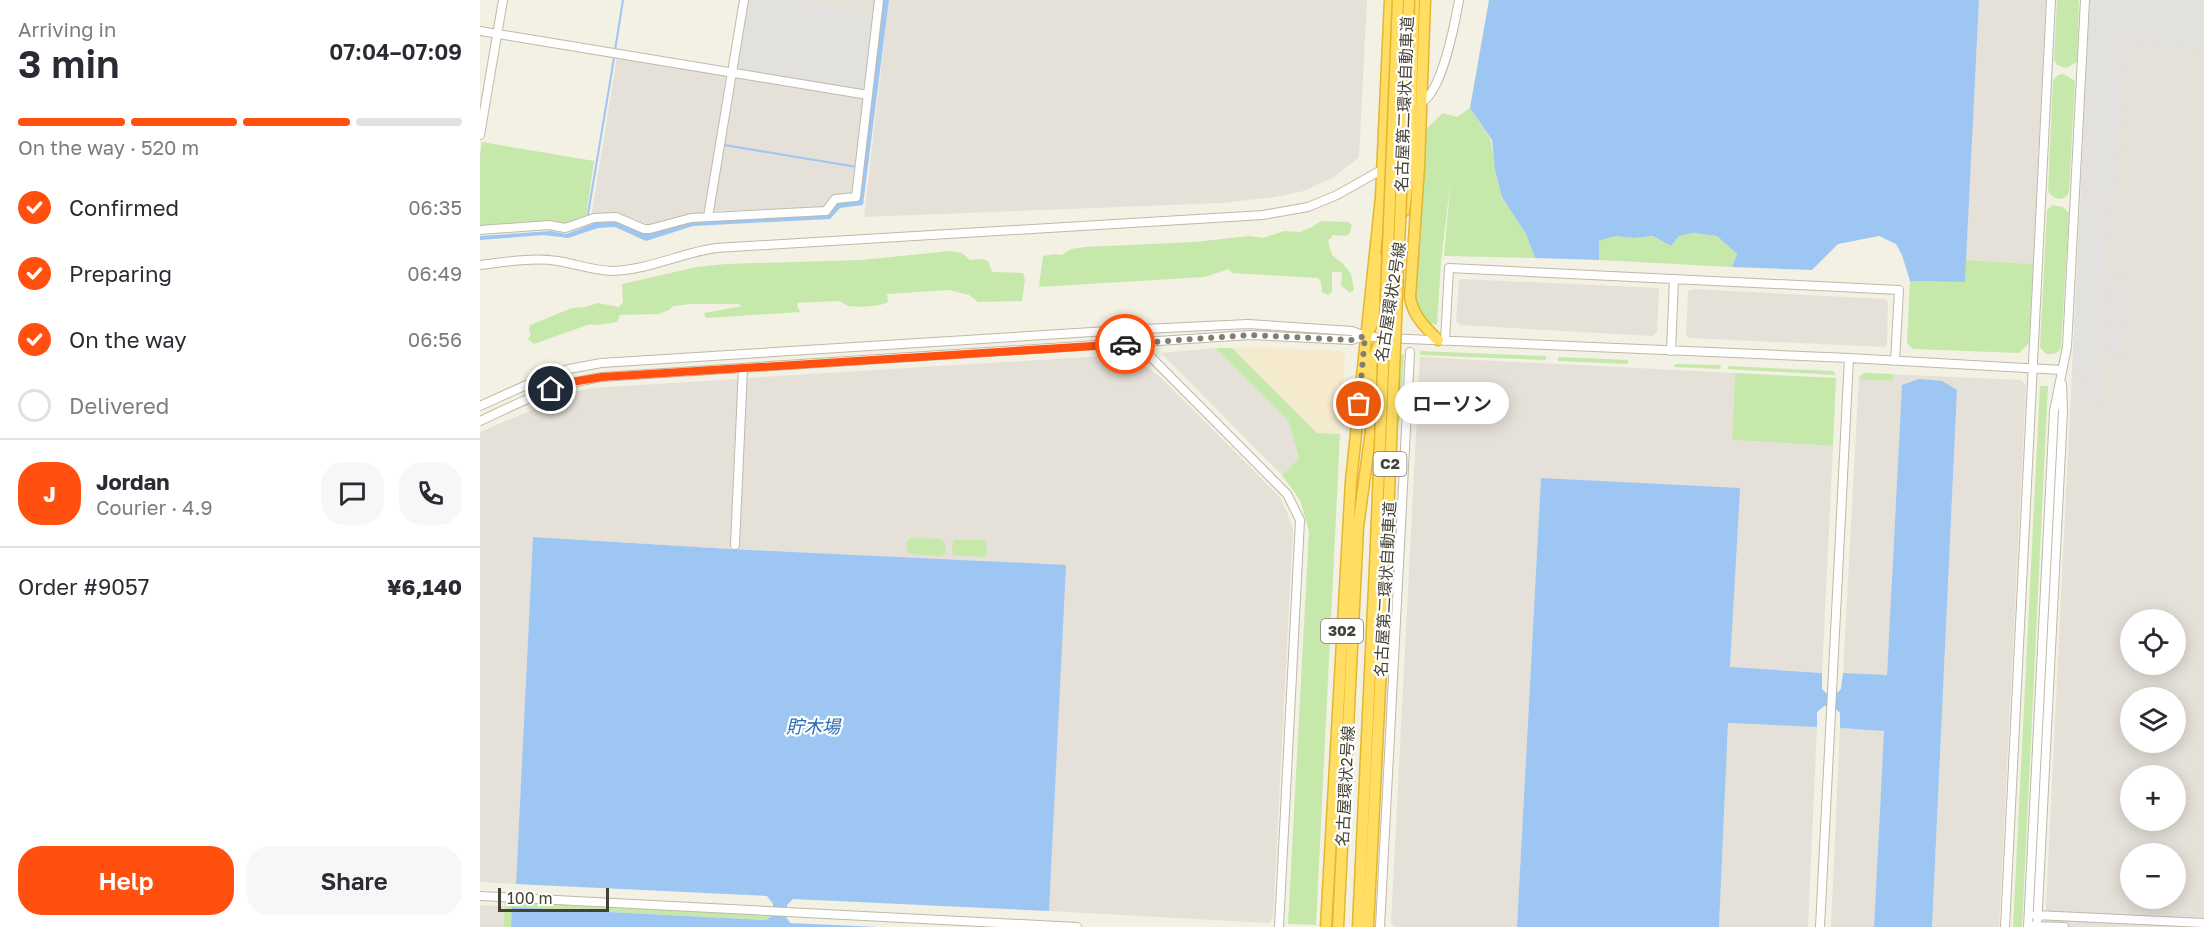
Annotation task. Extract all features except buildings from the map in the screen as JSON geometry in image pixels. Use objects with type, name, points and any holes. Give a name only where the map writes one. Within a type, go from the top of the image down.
[{"type":"highway","name":"名古屋環状2号線","points":[[1326,927],[1354,449],[1383,169],[1390,0]]},
{"type":"highway","name":"名古屋第二環状自動車道","points":[[1358,927],[1376,567],[1398,0]]},
{"type":"highway","name":"名古屋環状2号線","points":[[1338,927],[1358,526],[1409,173],[1416,0]]},
{"type":"highway","name":"名古屋第二環状自動車道","points":[[1368,927],[1416,0]]},
{"type":"highway","points":[[1416,0],[1422,102],[1410,297],[1418,319],[1442,340]]},
{"type":"highway","points":[[1365,336],[1373,325],[1378,297],[1392,196],[1400,62],[1416,0]]},
{"type":"highway","points":[[1354,449],[1363,422],[1373,361],[1377,347],[1384,338]]},
{"type":"street","points":[[480,135],[503,0]]},
{"type":"street","points":[[708,217],[744,0]]},
{"type":"street","points":[[480,230],[549,225],[565,228],[594,218],[616,218],[644,229],[650,229],[691,218],[826,211],[835,199],[856,197],[879,0]]},
{"type":"street","points":[[1422,102],[1429,97],[1435,86],[1454,30],[1459,0]]},
{"type":"street","points":[[2006,927],[2051,0]]},
{"type":"street","points":[[2064,927],[2028,926],[2028,914],[2054,411],[2067,347],[2085,0]]},
{"type":"street","points":[[480,31],[868,95]]},
{"type":"street","points":[[480,265],[537,260],[557,261],[592,269],[629,270],[693,251],[716,248],[1263,215],[1308,207],[1337,195],[1383,169]]},
{"type":"street","points":[[1442,340],[1449,268],[1899,290],[1895,361]]},
{"type":"street","points":[[1671,351],[1674,279]]},
{"type":"street","points":[[480,406],[546,376],[601,363],[1248,324],[1352,331],[1365,336],[1384,338],[1849,358],[2061,370]]},
{"type":"street","points":[[480,421],[551,389],[572,382],[602,377],[1250,335],[1352,340],[1365,336]]},
{"type":"street","points":[[1137,343],[1287,494],[1300,520],[1279,927]]},
{"type":"street","points":[[1380,927],[1410,352]]},
{"type":"street","points":[[1820,927],[1849,358]]},
{"type":"street","points":[[735,545],[743,368]]},
{"type":"street","points":[[2037,926],[2063,411],[2061,370]]},
{"type":"street","points":[[480,896],[1077,927]]},
{"type":"street","points":[[2028,914],[2204,923]]},
{"type":"shaded area","points":[[747,0],[810,0],[810,3],[875,14],[866,89],[862,92],[735,71]]},
{"type":"shaded area","points":[[810,0],[877,0],[875,14],[809,3]]},
{"type":"shaded area","points":[[889,0],[1367,0],[1359,157],[1334,177],[1304,191],[1275,197],[1222,203],[864,217]]},
{"type":"shaded area","points":[[1979,0],[2046,0],[2033,264],[1966,260]]},
{"type":"shaded area","points":[[2090,0],[2204,0],[2204,927],[2045,927]]},
{"type":"shaded area","points":[[2090,0],[2204,0],[2204,49],[2124,45],[2118,203],[2108,204],[2101,402],[2083,400],[2085,381],[2072,376]]},
{"type":"shaded area","points":[[617,57],[726,75],[706,210],[702,214],[689,214],[647,226],[623,216],[591,217]]},
{"type":"shaded area","points":[[735,76],[862,97],[865,100],[854,194],[834,196],[824,207],[715,211],[713,209]]},
{"type":"shaded area","points":[[2126,274],[2121,353],[2106,357],[2109,282]]},
{"type":"shaded area","points":[[1462,279],[1659,288],[1657,332],[1652,336],[1460,325],[1456,321],[1459,281]]},
{"type":"shaded area","points":[[1693,289],[1886,299],[1888,302],[1887,345],[1884,347],[1689,338],[1686,336],[1688,291]]},
{"type":"shaded area","points":[[1215,348],[1288,420],[1299,458],[1282,475],[1161,353]]},
{"type":"shaded area","points":[[1232,348],[1341,351],[1345,354],[1340,434],[1317,433]]},
{"type":"shaded area","points":[[1105,356],[1128,358],[1142,363],[1161,378],[1279,496],[1293,529],[1273,918],[1269,923],[1049,911],[1065,566],[739,549],[747,378]]},
{"type":"shaded area","points":[[1420,357],[1735,373],[1732,440],[1833,446],[1822,673],[1730,668],[1739,489],[1541,478],[1517,927],[1394,927],[1391,923]]},
{"type":"shaded area","points":[[1864,373],[2021,380],[2026,385],[1999,927],[1932,927],[1957,390],[1902,385],[1887,676],[1843,673],[1859,376]]},
{"type":"shaded area","points":[[738,379],[730,549],[533,537],[516,884],[480,882],[480,432],[577,391],[592,388]]},
{"type":"shaded area","points":[[1728,723],[1817,727],[1808,927],[1719,927]]},
{"type":"shaded area","points":[[1840,728],[1884,730],[1874,927],[1831,927]]},
{"type":"shaded area","points":[[480,905],[504,906],[503,927],[480,927]]},
{"type":"green space","points":[[2057,0],[2079,0],[2077,62],[2066,68],[2057,65],[2054,60]]},
{"type":"green space","points":[[2064,74],[2075,81],[2069,192],[2058,199],[2048,191],[2053,80],[2058,75]]},
{"type":"green space","points":[[1470,108],[1490,138],[1502,197],[1526,234],[1535,258],[1444,256],[1451,177],[1441,262],[1437,325],[1423,321],[1407,286],[1412,173],[1421,134],[1443,113],[1457,117]]},
{"type":"green space","points":[[482,142],[594,161],[586,217],[569,225],[553,222],[480,226]]},
{"type":"green space","points":[[2053,205],[2063,207],[2069,213],[2061,347],[2054,354],[2046,354],[2040,347],[2047,210]]},
{"type":"green space","points":[[1321,221],[1348,222],[1352,225],[1350,233],[1346,236],[1333,235],[1328,241],[1332,255],[1351,274],[1354,290],[1350,293],[1341,285],[1342,272],[1332,272],[1332,292],[1328,295],[1322,292],[1318,278],[1232,273],[1229,269],[1204,277],[1039,287],[1043,256],[1062,255],[1071,249],[1195,242],[1249,236],[1263,238],[1284,231],[1300,232]]},
{"type":"green space","points":[[1693,233],[1717,236],[1737,254],[1732,267],[1599,260],[1599,241],[1615,236],[1634,238],[1653,236],[1671,246],[1679,236]]},
{"type":"green space","points":[[951,251],[962,253],[970,260],[988,261],[992,272],[1023,273],[1025,280],[1022,301],[978,302],[969,295],[949,290],[887,294],[888,302],[880,305],[848,306],[839,301],[798,303],[800,312],[706,318],[704,313],[742,306],[738,304],[691,304],[673,306],[659,314],[620,315],[617,322],[590,324],[534,344],[528,339],[531,334],[530,325],[572,308],[598,303],[619,307],[623,302],[622,284],[697,267],[861,260]]},
{"type":"green space","points":[[1966,260],[2033,264],[2029,343],[2019,353],[1913,349],[1907,343],[1910,281],[1965,282]]},
{"type":"green space","points":[[1215,348],[1232,348],[1317,433],[1340,434],[1316,925],[1288,924],[1309,531],[1300,500],[1282,475],[1299,458],[1288,420]]},
{"type":"green space","points":[[1420,351],[1546,356],[1546,360],[1420,355]]},
{"type":"green space","points":[[1404,354],[1400,420],[1394,425],[1378,425],[1388,363],[1393,358]]},
{"type":"green space","points":[[1558,357],[1628,360],[1628,364],[1558,361]]},
{"type":"green space","points":[[1675,364],[1721,365],[1720,369],[1674,367]]},
{"type":"green space","points":[[1728,366],[1833,371],[1836,375],[1728,369]]},
{"type":"green space","points":[[1735,373],[1836,378],[1833,446],[1732,440]]},
{"type":"green space","points":[[1864,373],[1893,374],[1893,381],[1859,379]]},
{"type":"green space","points":[[2040,386],[2048,386],[2022,927],[2013,927]]},
{"type":"green space","points":[[910,538],[942,539],[946,552],[942,556],[910,554],[907,552],[907,541]]},
{"type":"green space","points":[[954,540],[982,540],[986,542],[987,553],[984,557],[953,555]]},
{"type":"green space","points":[[505,900],[772,916],[766,920],[513,907],[511,927],[503,927]]},
{"type":"water","points":[[883,0],[889,0],[863,205],[840,208],[830,219],[693,226],[646,241],[615,227],[598,228],[568,238],[544,235],[480,240],[480,236],[551,231],[566,234],[597,222],[621,222],[647,233],[699,221],[828,214],[838,202],[859,200]]},
{"type":"water","points":[[1489,0],[1979,0],[1965,282],[1910,281],[1896,244],[1879,236],[1838,244],[1812,270],[1732,267],[1737,254],[1717,236],[1693,233],[1679,236],[1671,246],[1653,236],[1634,238],[1615,236],[1599,241],[1599,260],[1535,258],[1526,234],[1502,197],[1495,169],[1492,140],[1470,108]]},
{"type":"water","points":[[1919,379],[1942,381],[1957,390],[1932,927],[1874,927],[1884,731],[1840,728],[1840,713],[1834,707],[1824,706],[1817,712],[1817,727],[1728,723],[1719,927],[1517,927],[1541,478],[1740,488],[1730,667],[1822,673],[1822,689],[1827,694],[1836,694],[1841,689],[1843,673],[1887,675],[1902,385]]},
{"type":"water","name":"貯木場","points":[[533,537],[1066,565],[1049,911],[793,899],[787,905],[786,917],[790,923],[878,927],[511,927],[512,907],[766,920],[772,916],[773,904],[767,896],[516,884]]},
{"type":"waterway","points":[[615,50],[623,0]]},
{"type":"waterway","points":[[588,214],[614,58]]},
{"type":"waterway","points":[[724,145],[857,167]]},
{"type":"way so far","points":[[1125,344],[1250,335],[1352,340],[1365,336],[1359,404]]},
{"type":"place","name":"ローソン","points":[[1359,404]]},
{"type":"route","points":[[551,389],[572,382],[602,377],[1125,344]]}]
